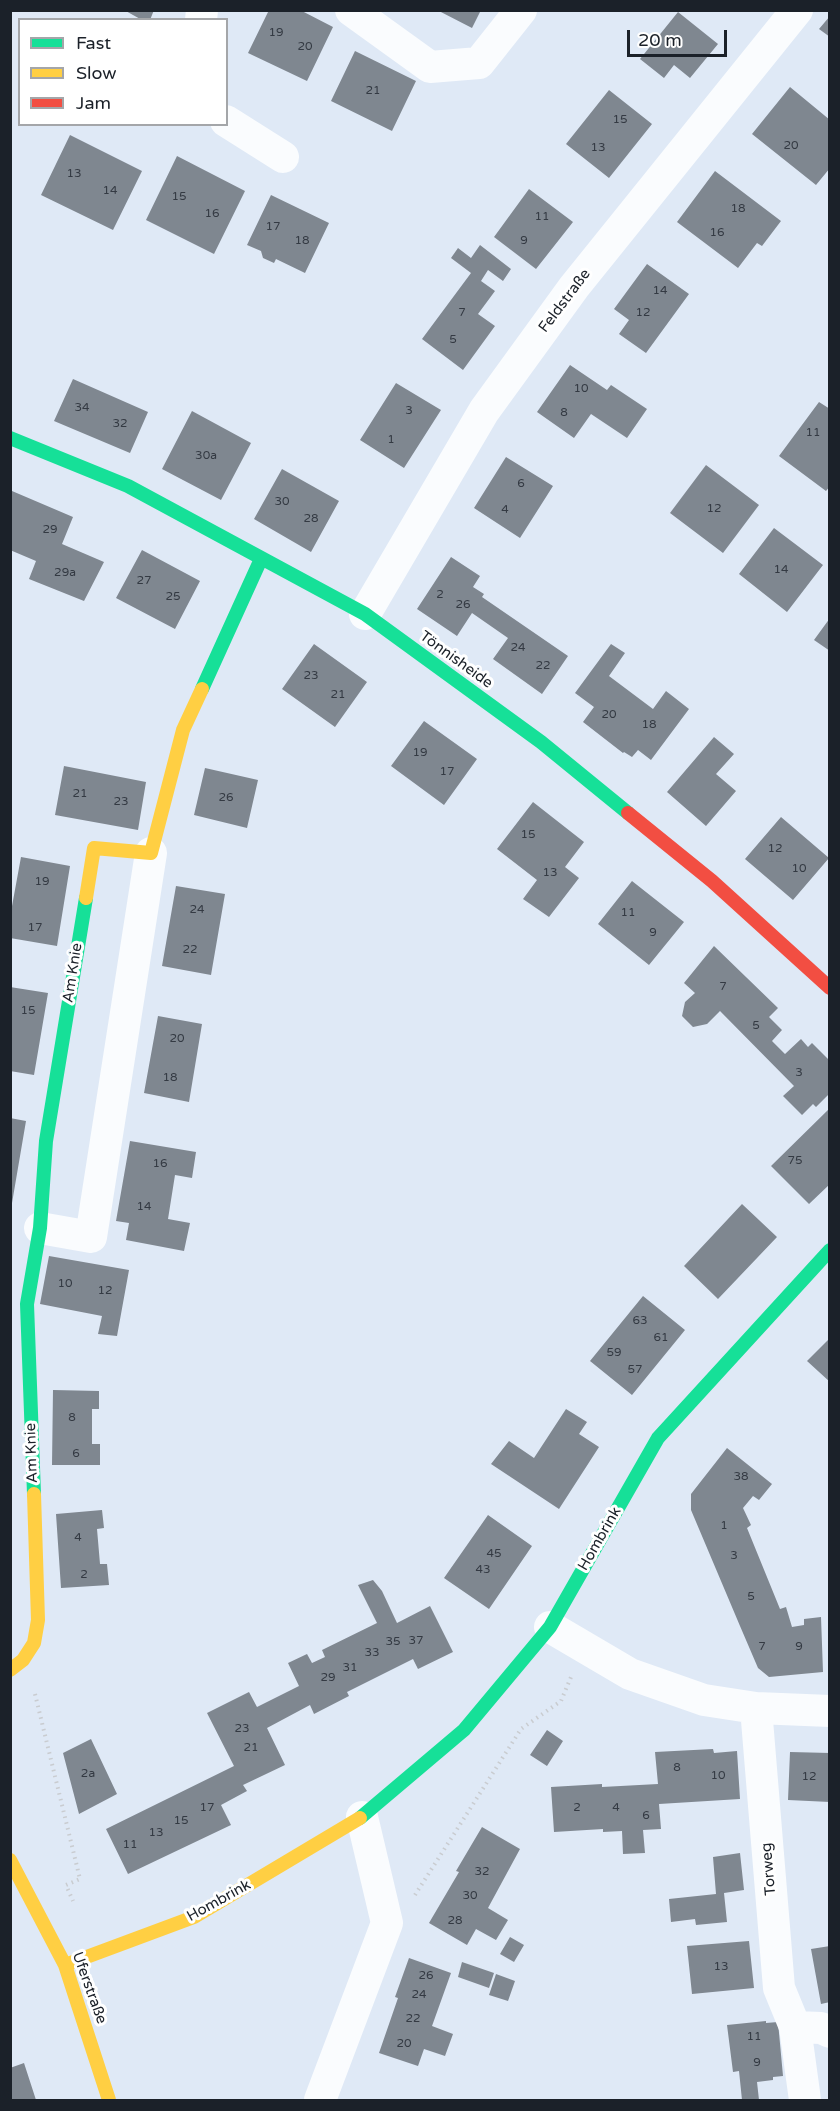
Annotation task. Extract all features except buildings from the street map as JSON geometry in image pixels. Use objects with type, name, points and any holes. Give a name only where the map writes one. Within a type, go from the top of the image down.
[{"type":"street","points":[[351,10],[430,67],[479,63],[521,10]]},
{"type":"street","name":"Feldstraße","points":[[365,614],[491,402],[574,287],[797,10]]},
{"type":"street","points":[[228,122],[283,157]]},
{"type":"street","name":"Tönnisheide","points":[[10,438],[128,486],[365,614],[541,742],[712,881],[830,988]]},
{"type":"street","points":[[40,1228],[91,1237],[151,853],[183,730],[261,559]]},
{"type":"street","name":"Am Knie","points":[[10,1670],[23,1660],[34,1643],[38,1620],[27,1304],[40,1228],[46,1141],[94,848],[151,853]]},
{"type":"street","name":"Hombrink","points":[[65,1965],[194,1917],[362,1817],[464,1730],[550,1628],[658,1438],[830,1250]]},
{"type":"street","points":[[550,1628],[630,1674],[704,1700],[756,1708],[830,1712]]},
{"type":"street","name":"Torweg","points":[[756,1708],[779,1988],[795,2027],[805,2100]]},
{"type":"street","points":[[320,2100],[387,1923],[362,1817]]},
{"type":"street","name":"Uferstraße","points":[[10,1860],[65,1965],[109,2100]]},
{"type":"street","points":[[795,2027],[821,2028],[830,2032]]},
{"type":"path","points":[[387,1923],[406,1910],[521,1729],[561,1701],[584,1648]]},
{"type":"path","points":[[23,1660],[31,1680],[80,1880],[66,1885],[74,1905]]},
{"type":"traffic: fast","points":[[10,438],[128,486],[365,614],[541,742],[628,813]]},
{"type":"traffic: fast","points":[[202,689],[261,559]]},
{"type":"traffic: fast","points":[[34,1494],[27,1304],[40,1228],[46,1141],[86,898]]},
{"type":"traffic: fast","points":[[360,1818],[464,1730],[550,1627],[658,1438],[830,1250]]},
{"type":"traffic: slow","points":[[86,898],[94,848],[151,853],[183,730],[202,689]]},
{"type":"traffic: slow","points":[[10,1670],[23,1660],[34,1643],[38,1620],[34,1494]]},
{"type":"traffic: slow","points":[[65,1965],[194,1917],[360,1818]]},
{"type":"traffic: slow","points":[[10,1860],[65,1965],[109,2100]]},
{"type":"traffic: jam","points":[[628,813],[712,881],[830,988]]}]
